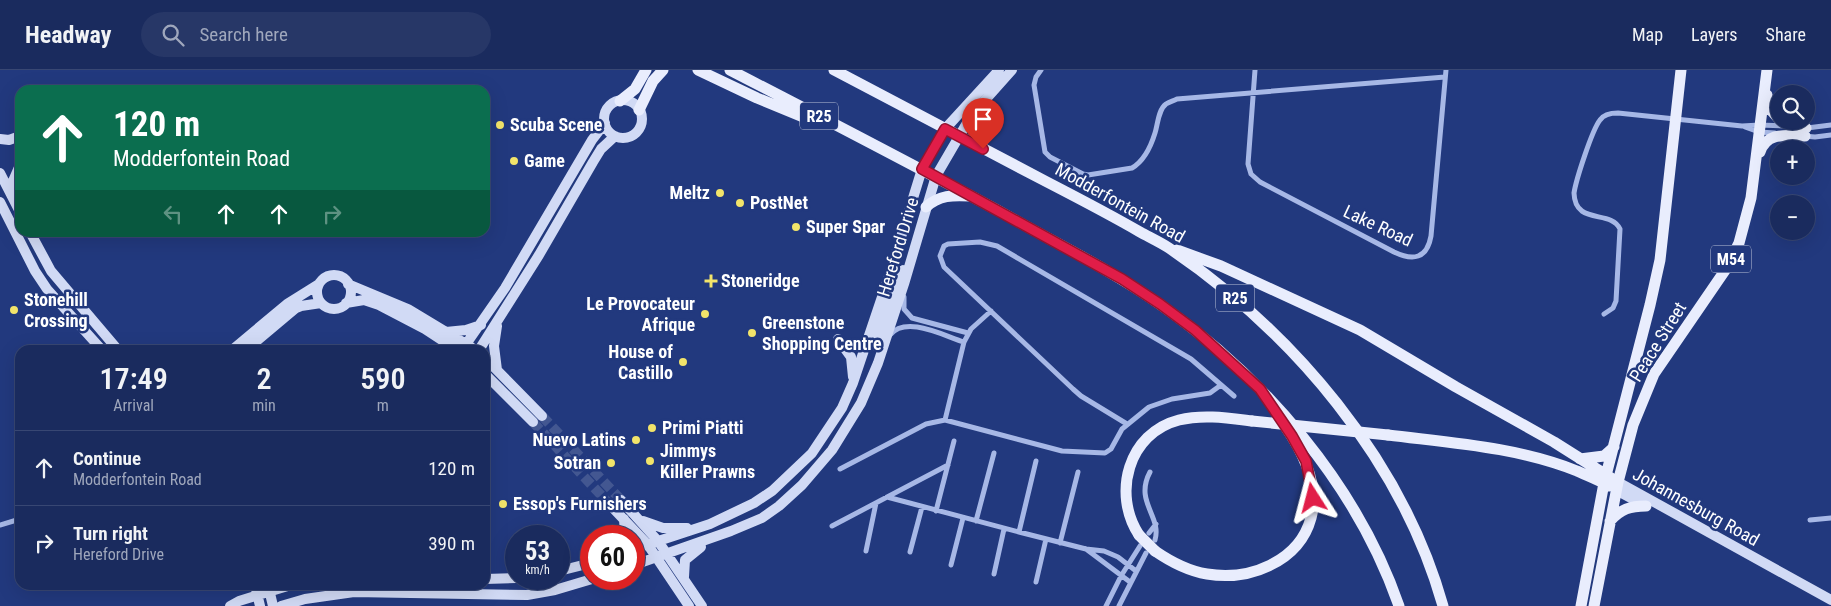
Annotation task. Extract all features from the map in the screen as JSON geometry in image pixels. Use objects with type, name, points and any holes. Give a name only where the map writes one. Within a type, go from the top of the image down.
[{"type":"main road","points":[[620,101],[635,89],[646,70]]},
{"type":"main road","points":[[639,110],[654,81],[663,70]]},
{"type":"main road","points":[[698,70],[812,121],[851,133]]},
{"type":"main road","name":"R25","points":[[730,70],[936,176],[1122,279],[1195,330],[1260,389],[1305,439],[1335,481],[1358,518],[1399,606]]},
{"type":"main road","name":"Modderfontein Road","points":[[834,70],[1168,247],[1246,307],[1305,364],[1340,407],[1378,462],[1401,502],[1429,564],[1443,606]]},
{"type":"main road","name":"Peace Street","points":[[1581,606],[1606,479],[1660,260],[1681,70]]},
{"type":"main road","points":[[1766,73],[1770,109]]},
{"type":"main road","name":"Peace Street","points":[[1594,606],[1617,486],[1633,425],[1654,374],[1721,277],[1739,243],[1746,220],[1755,166],[1766,73]]},
{"type":"main road","points":[[1801,130],[1805,132]]},
{"type":"main road","points":[[1755,166],[1761,147],[1769,138],[1777,135],[1805,132]]},
{"type":"main road","points":[[926,207],[944,197],[972,196]]},
{"type":"main road","points":[[1168,247],[1221,266],[1345,323],[1554,442],[1617,486]]},
{"type":"main road","points":[[1260,389],[1292,436],[1306,461],[1313,498],[1312,517],[1301,540],[1284,558],[1261,570],[1233,576],[1207,574],[1178,565],[1152,548],[1143,538],[1128,515],[1125,500],[1129,467],[1136,454],[1145,441],[1165,426],[1177,420],[1220,418],[1252,420],[1388,435],[1458,443],[1545,459],[1606,479]]},
{"type":"main road","points":[[1580,460],[1604,456],[1614,447]]},
{"type":"main road","points":[[1610,521],[1624,509],[1646,506]]},
{"type":"street","name":"Hereford Drive","points":[[645,546],[710,524],[754,503],[772,491],[812,453],[842,408],[853,383],[866,348],[922,169],[945,129],[999,70]]},
{"type":"street","name":"Hereford Drive","points":[[645,562],[762,518],[779,506],[802,485],[832,450],[861,403],[885,341],[912,259],[936,176],[971,116],[1012,70]]},
{"type":"street","points":[[1041,70],[1036,77],[1034,85],[1045,152],[1050,157],[1074,170],[1088,175],[1132,168],[1137,165],[1143,159],[1155,135],[1160,114],[1165,105],[1171,101],[1253,92],[1445,77]]},
{"type":"street","name":"Lake Road","points":[[1255,70],[1248,164],[1248,168],[1254,178],[1394,252],[1411,258],[1418,257],[1427,250],[1431,236],[1446,70]]},
{"type":"street","points":[[473,345],[481,325],[505,288],[592,140],[605,123],[609,107],[620,101],[633,103],[639,110],[642,119],[642,124],[635,134],[624,138],[615,136],[609,131],[605,123]]},
{"type":"street","points":[[1604,314],[1612,308],[1616,301],[1620,230],[1614,221],[1588,215],[1580,211],[1574,200],[1574,187],[1600,119],[1605,115],[1618,113],[1805,132],[1831,125]]},
{"type":"street","points":[[1760,128],[1805,132],[1815,137],[1831,135]]},
{"type":"street","points":[[475,345],[498,322],[570,204],[593,162],[602,149],[615,136]]},
{"type":"street","points":[[0,139],[9,140],[15,138]]},
{"type":"street","points":[[0,173],[15,202]]},
{"type":"street","points":[[15,177],[13,181],[15,192]]},
{"type":"street","points":[[1,205],[15,233]]},
{"type":"street","points":[[17,237],[47,289],[97,345]]},
{"type":"street","points":[[33,237],[51,271],[114,345]]},
{"type":"street","points":[[1127,424],[1081,396],[944,267],[940,256],[944,246],[948,244],[980,242],[997,246],[1191,359],[1234,396]]},
{"type":"street","points":[[866,348],[875,344],[896,286],[904,268],[912,259]]},
{"type":"street","points":[[238,345],[287,304],[332,275],[342,277],[348,284],[350,296],[346,303]]},
{"type":"street","points":[[319,284],[317,294],[321,303],[327,308],[339,308],[346,303],[356,300],[371,301],[463,345]]},
{"type":"street","points":[[348,284],[393,302],[443,335],[452,345]]},
{"type":"street","points":[[904,284],[904,309],[912,318],[968,332]]},
{"type":"street","points":[[252,345],[296,308],[321,303]]},
{"type":"street","points":[[945,420],[968,332],[990,311]]},
{"type":"street","points":[[497,370],[494,346],[498,322]]},
{"type":"street","points":[[443,335],[481,325]]},
{"type":"street","points":[[885,341],[898,328],[907,326],[917,327],[964,342]]},
{"type":"street","points":[[443,335],[444,345]]},
{"type":"street","points":[[838,339],[851,357],[853,383]]},
{"type":"street","points":[[490,363],[542,416]]},
{"type":"street","points":[[490,382],[533,422]]},
{"type":"street","points":[[840,469],[926,424],[945,420],[1062,451],[1108,452],[1118,434],[1127,424],[1149,407],[1164,401],[1210,393],[1221,385]]},
{"type":"street","points":[[936,511],[954,441]]},
{"type":"street","points":[[976,521],[994,453]]},
{"type":"street","points":[[1019,532],[1036,461]]},
{"type":"street","points":[[832,526],[948,465]]},
{"type":"street","points":[[1060,542],[1078,472]]},
{"type":"street","points":[[1119,606],[1130,582],[1152,548],[1157,534],[1156,524],[1148,508],[1145,493],[1146,480],[1150,472]]},
{"type":"street","name":"Johannesburg Road","points":[[1617,486],[1646,506],[1737,553],[1759,561]]},
{"type":"street","name":"Johannesburg Road","points":[[1617,486],[1747,552],[1759,561],[1831,600]]},
{"type":"street","points":[[887,497],[1004,529],[1111,554],[1128,564],[1136,572]]},
{"type":"street","points":[[621,500],[640,520],[653,543],[657,558],[689,606]]},
{"type":"street","points":[[866,551],[876,503]]},
{"type":"street","points":[[910,552],[922,507]]},
{"type":"street","points":[[613,508],[668,554],[702,606]]},
{"type":"street","points":[[951,565],[963,518]]},
{"type":"street","points":[[1810,520],[1831,518]]},
{"type":"street","points":[[624,519],[624,525]]},
{"type":"street","points":[[0,525],[15,520]]},
{"type":"street","points":[[640,520],[668,529],[710,524]]},
{"type":"street","points":[[1106,606],[1143,538],[1156,524]]},
{"type":"street","points":[[994,574],[1004,529]]},
{"type":"street","points":[[684,578],[684,565],[688,556],[697,548],[730,531]]},
{"type":"street","points":[[1036,582],[1046,539]]},
{"type":"street","points":[[1086,549],[1130,582]]},
{"type":"street","points":[[490,579],[505,578]]},
{"type":"street","points":[[281,606],[354,592],[527,595],[555,590],[580,583]]},
{"type":"street","points":[[234,603],[245,590]]},
{"type":"street","points":[[234,603],[257,590],[260,606]]},
{"type":"street","points":[[269,590],[273,606]]},
{"type":"tunnel","points":[[542,416],[621,500]]},
{"type":"tunnel","points":[[533,422],[613,508]]},
{"type":"place","name":"Scuba Scene","points":[[500,125]]},
{"type":"place","name":"Game","points":[[514,161]]},
{"type":"place","name":"Meltz","points":[[720,193]]},
{"type":"place","name":"PostNet","points":[[740,203]]},
{"type":"place","name":"Super Spar","points":[[796,227]]},
{"type":"place","name":"Stoneridge","points":[[711,281]]},
{"type":"place","name":"Stonehill Crossing","points":[[14,310]]},
{"type":"place","name":"Le Provocateur Afrique","points":[[705,314]]},
{"type":"place","name":"Greenstone Shopping Centre","points":[[752,333]]},
{"type":"place","name":"House of Castillo","points":[[683,362]]},
{"type":"place","name":"Primi Piatti","points":[[652,428]]},
{"type":"place","name":"Nuevo Latins","points":[[636,440]]},
{"type":"place","name":"Jimmys Killer Prawns","points":[[650,461]]},
{"type":"place","name":"Sotran","points":[[611,463]]},
{"type":"place","name":"Essop's Furnishers","points":[[503,504]]},
{"type":"route","points":[[983,149],[945,129],[922,169],[1122,279],[1195,330],[1260,389],[1300,448],[1311,479],[1313,498]]}]
